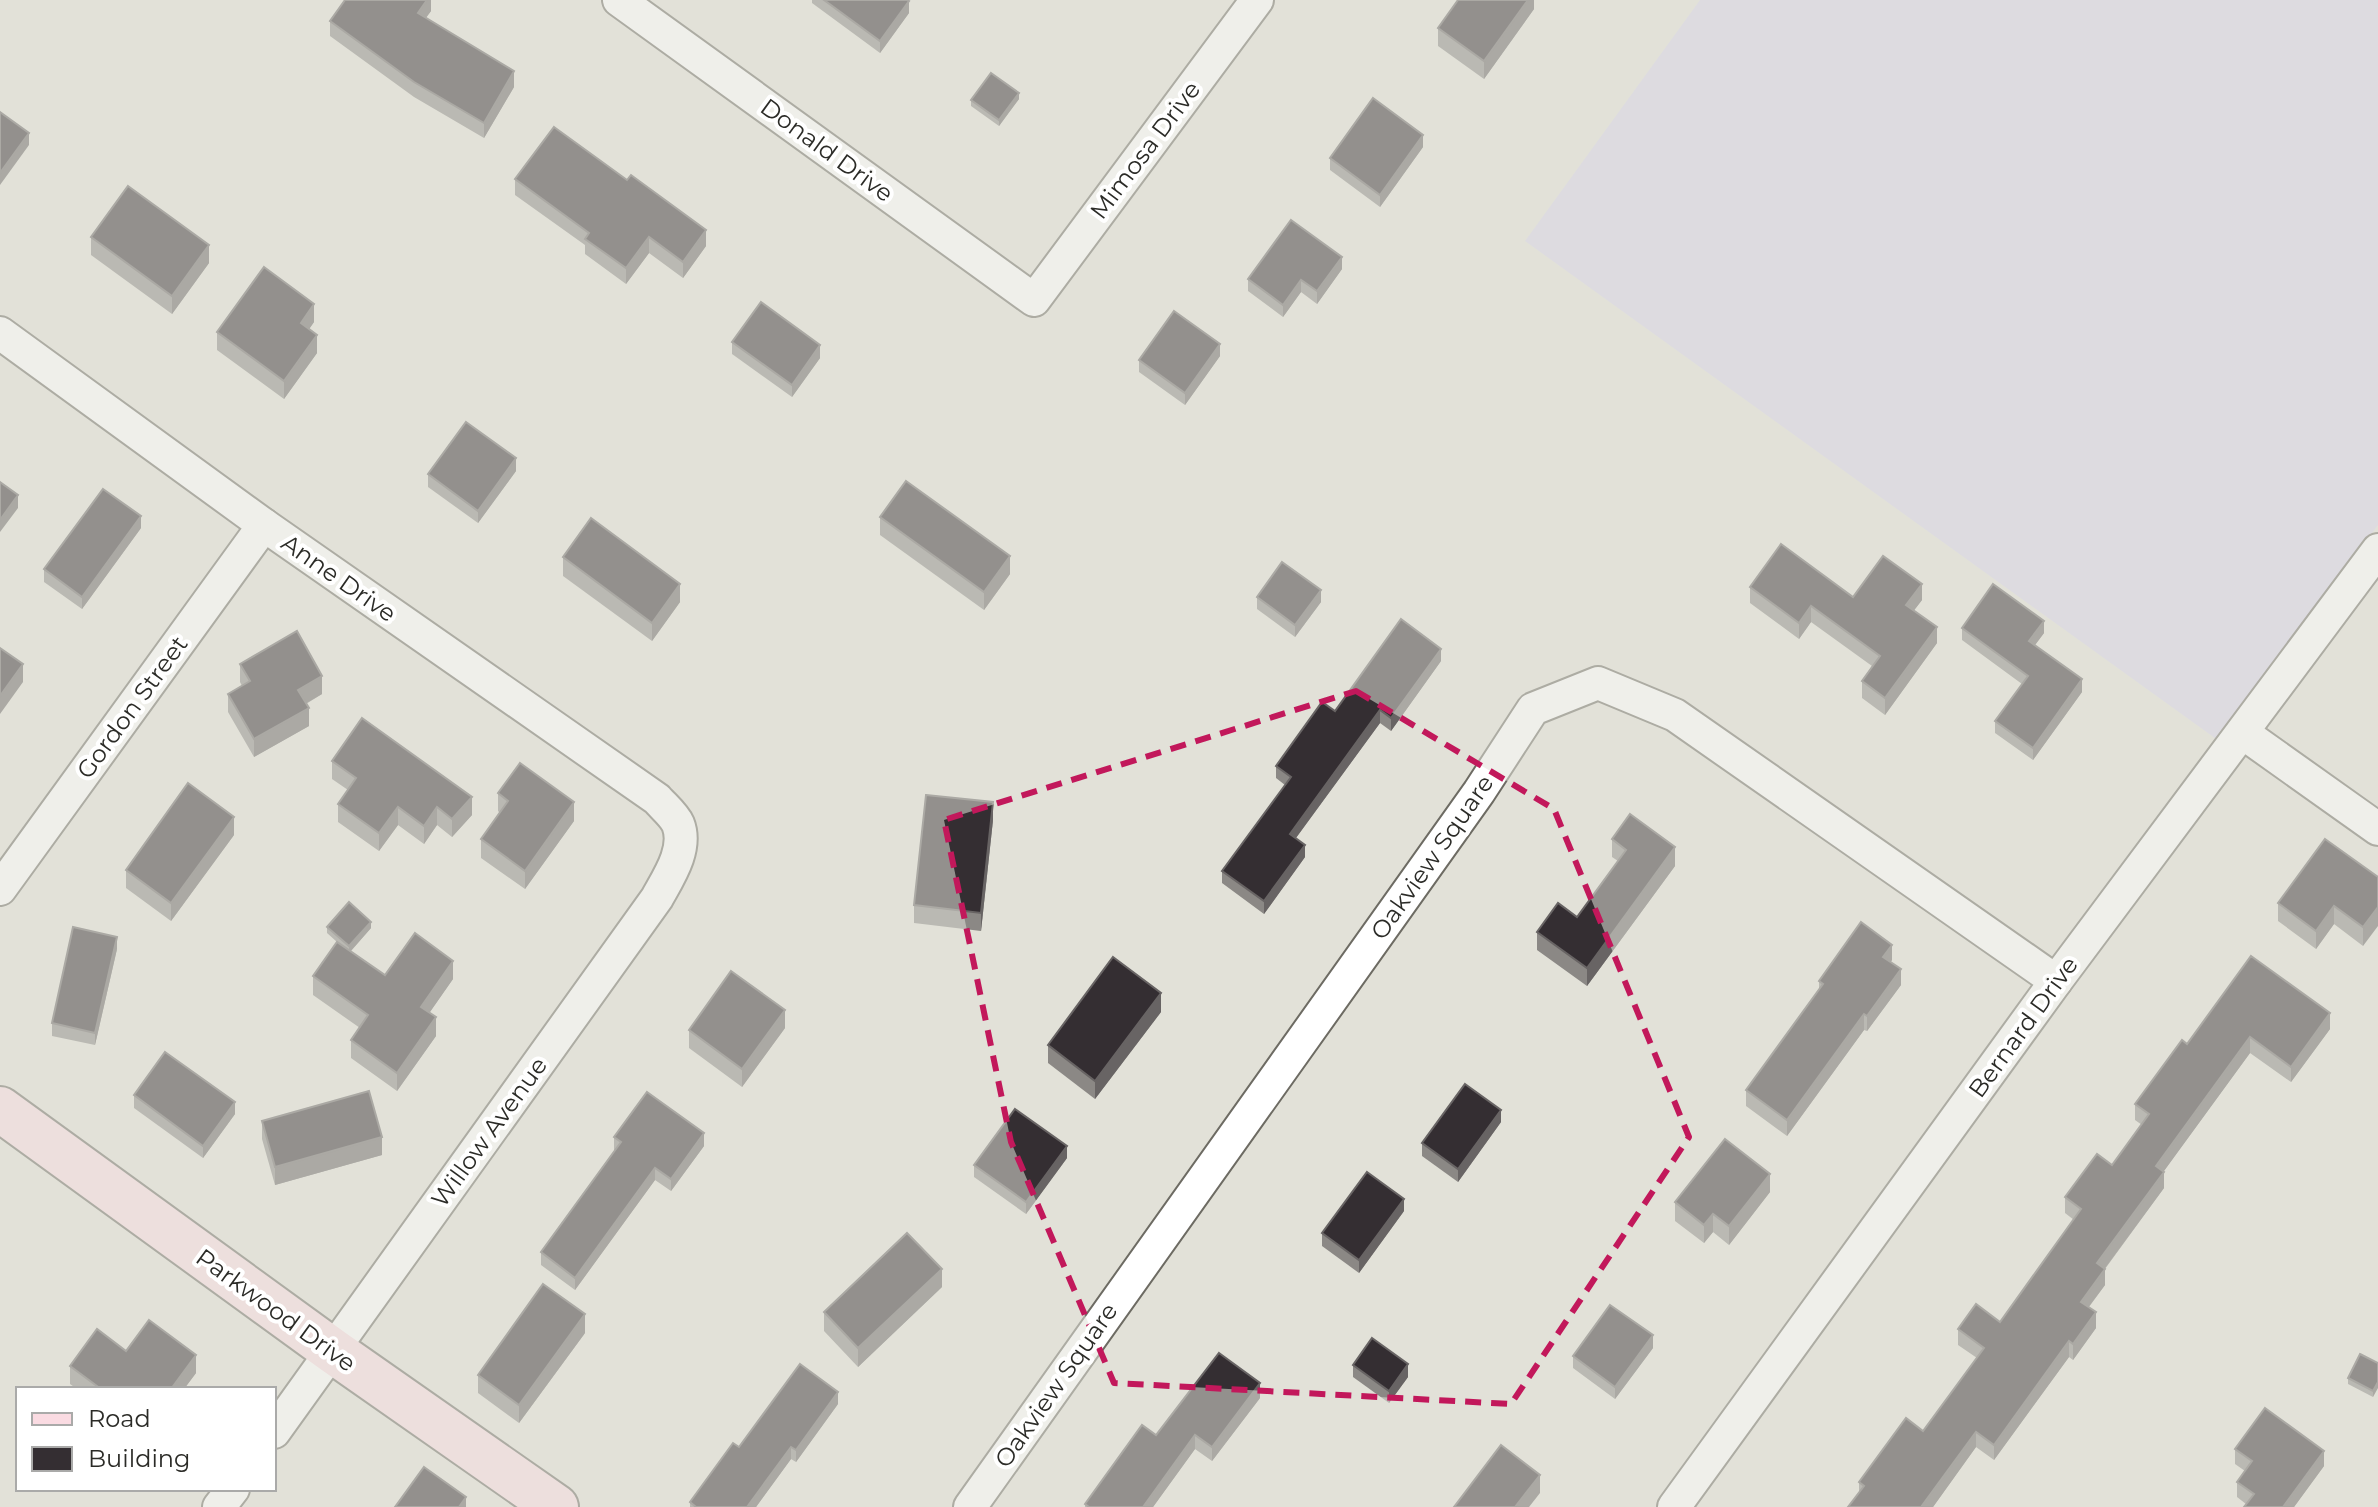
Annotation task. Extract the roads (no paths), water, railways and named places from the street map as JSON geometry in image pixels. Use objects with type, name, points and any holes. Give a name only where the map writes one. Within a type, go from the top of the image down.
[{"type":"street","name":"Donald Drive","points":[[619,0],[1034,300]]},
{"type":"street","name":"Mimosa Drive","points":[[1034,300],[1257,0]]},
{"type":"street","name":"Anne Drive","points":[[0,333],[264,525],[657,799],[678,822]]},
{"type":"street","name":"Gordon Street","points":[[0,889],[264,525]]},
{"type":"street","name":"Bernard Drive","points":[[1674,1507],[2056,981],[2378,550]]},
{"type":"street","name":"Oakview Square","points":[[970,1507],[1479,792],[1533,709],[1598,683],[1675,715],[2056,981]]},
{"type":"street","points":[[2243,733],[2378,829]]},
{"type":"street","name":"Willow Avenue","points":[[276,1429],[657,898],[674,868],[681,836],[678,822]]},
{"type":"street","name":"Parkwood Drive","points":[[0,1109],[333,1351],[556,1507]]},
{"type":"street","points":[[219,1507],[231,1491]]}]
